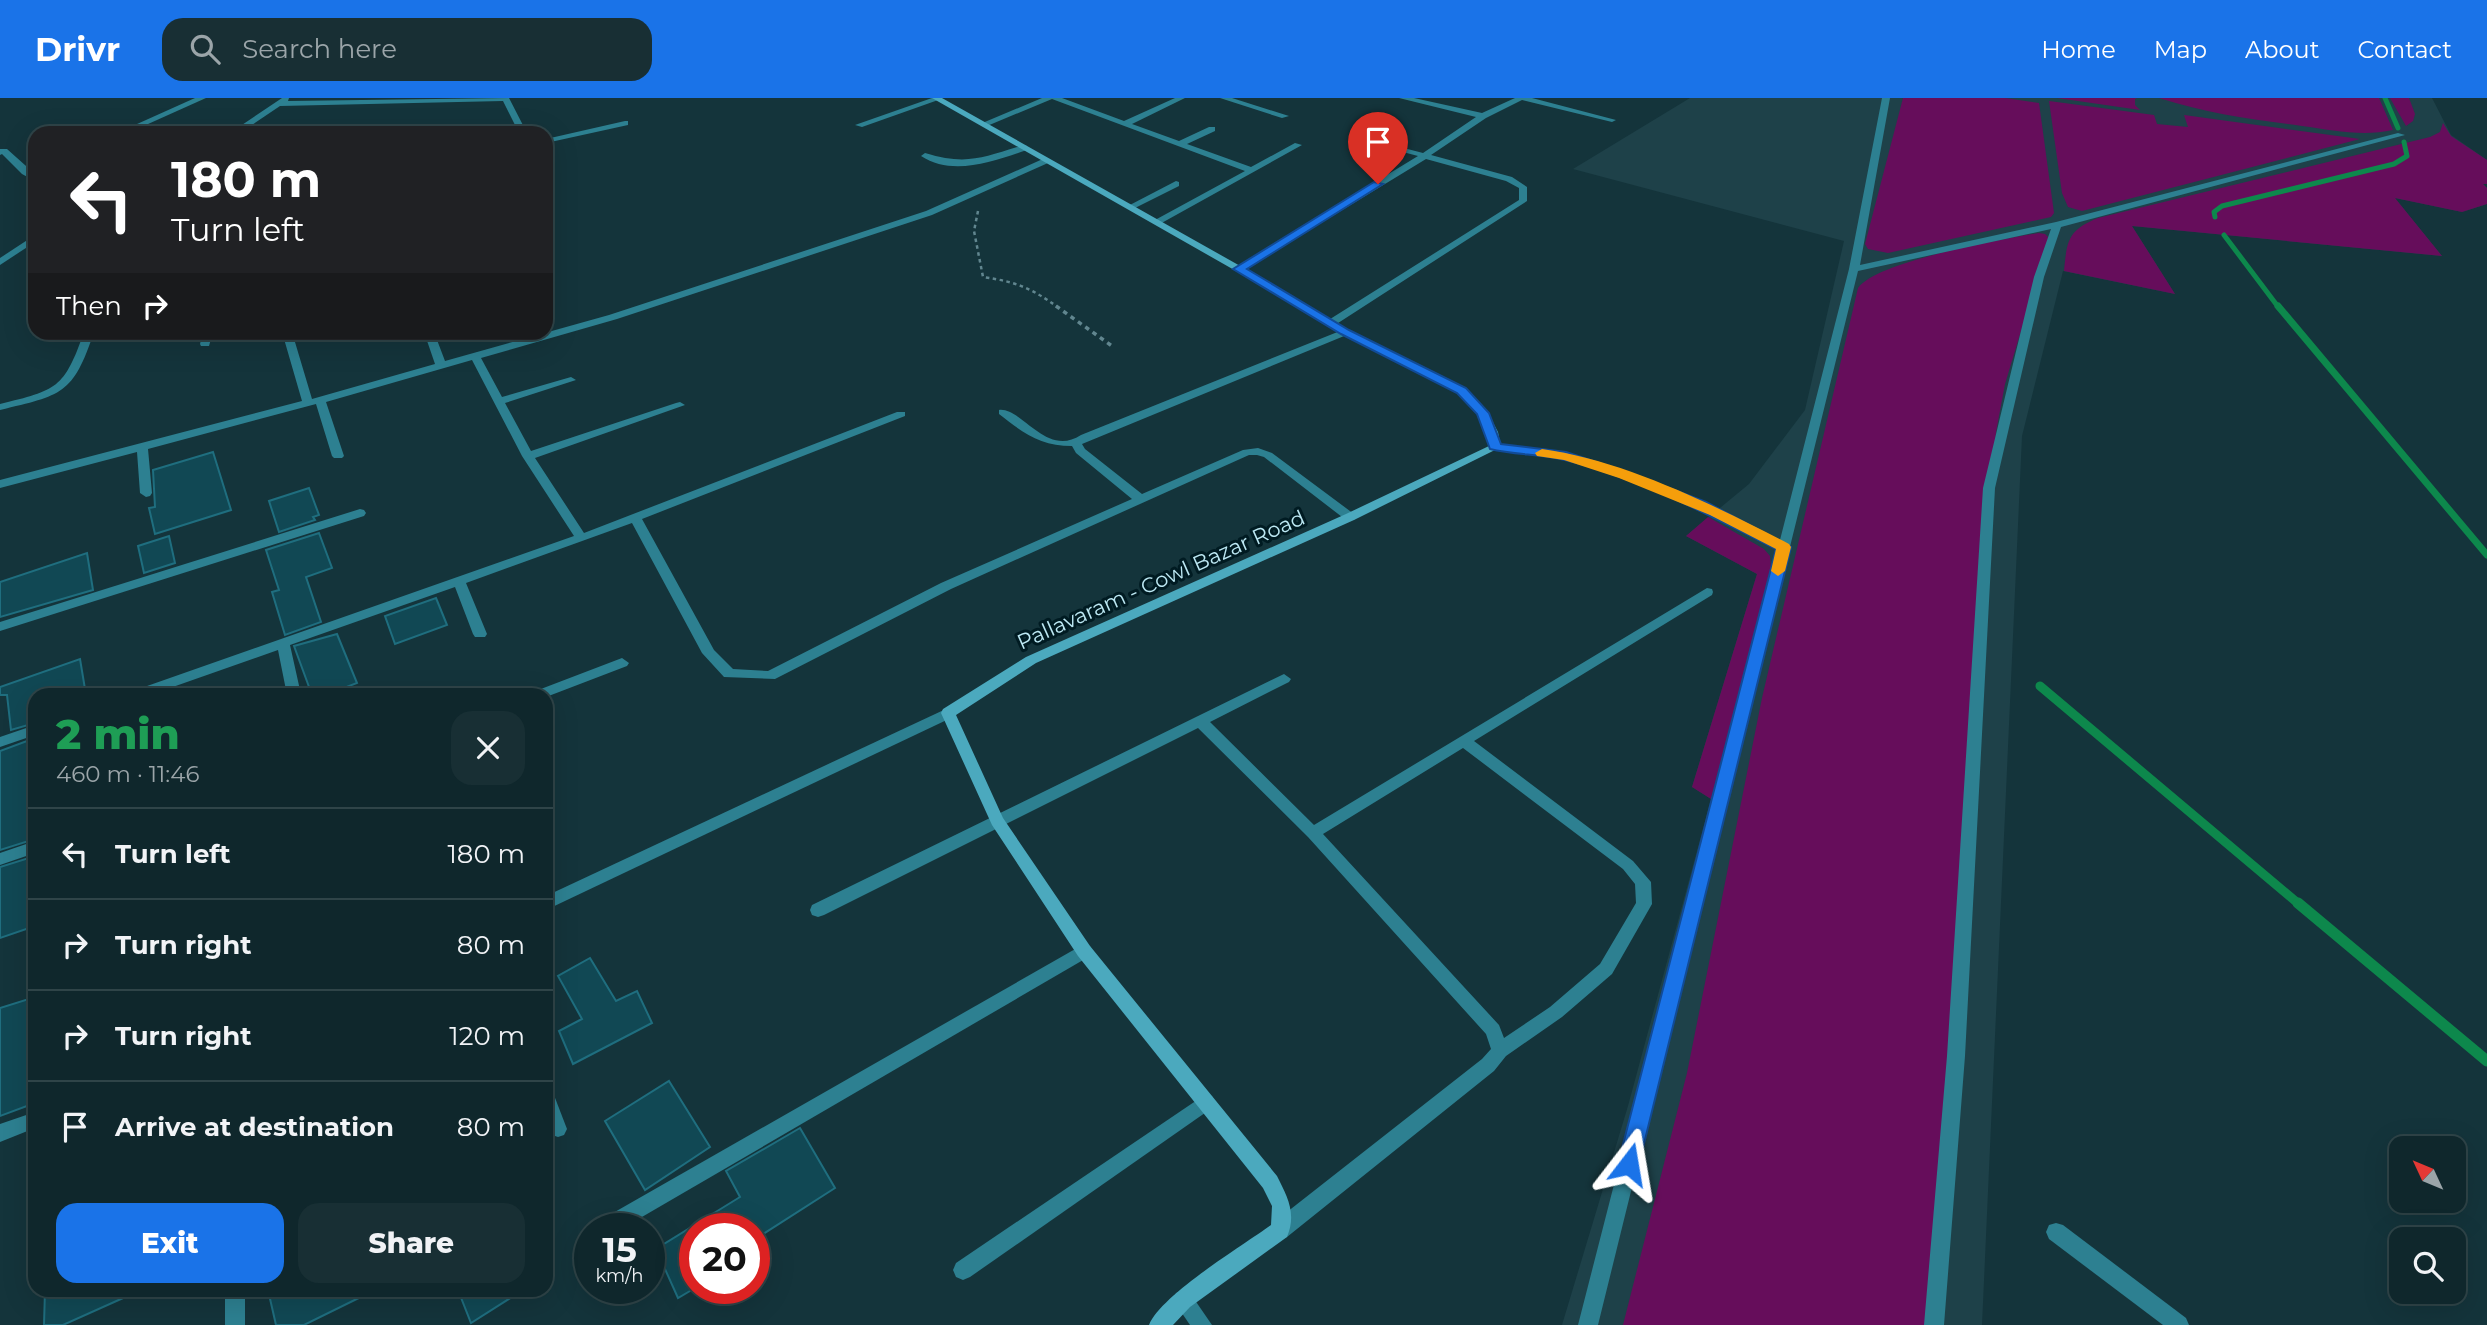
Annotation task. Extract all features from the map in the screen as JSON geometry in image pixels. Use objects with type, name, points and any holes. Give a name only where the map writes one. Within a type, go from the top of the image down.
[{"type":"street","points":[[137,126],[202,98]]},
{"type":"street","points":[[245,126],[287,98]]},
{"type":"street","points":[[859,125],[937,98],[1158,222],[1345,332],[1461,390],[1482,413],[1492,432],[1495,447],[1566,456],[1624,476],[1695,502],[1784,547]]},
{"type":"street","points":[[984,124],[1049,98]]},
{"type":"street","points":[[1055,98],[1250,170]]},
{"type":"street","points":[[1125,124],[1181,98]]},
{"type":"street","points":[[1224,98],[1285,116]]},
{"type":"street","points":[[1403,98],[1483,116]]},
{"type":"street","points":[[1239,269],[1424,156],[1483,116],[1522,98],[1612,120]]},
{"type":"street","points":[[1588,1325],[1854,269],[1886,98]]},
{"type":"street","points":[[278,104],[506,99],[520,126]]},
{"type":"street","points":[[553,139],[625,123]]},
{"type":"street","points":[[1180,144],[1212,129]]},
{"type":"street","points":[[1854,269],[2057,225],[2401,135]]},
{"type":"street","points":[[1331,323],[1523,201],[1523,187],[1509,179],[1368,140]]},
{"type":"street","points":[[1158,222],[1298,145]]},
{"type":"street","points":[[925,156],[944,164],[970,165],[1024,148]]},
{"type":"street","points":[[0,152],[4,151],[28,174]]},
{"type":"street","points":[[553,334],[929,213],[1045,161]]},
{"type":"street","points":[[1130,207],[1176,184]]},
{"type":"street","points":[[1934,1325],[1956,1056],[1989,488],[2039,278],[2057,225]]},
{"type":"street","points":[[0,262],[28,243]]},
{"type":"street","points":[[1003,412],[1038,439],[1049,444],[1076,443],[1085,437],[1345,332]]},
{"type":"street","points":[[0,407],[58,388],[72,375],[86,340]]},
{"type":"street","points":[[205,344],[206,340]]},
{"type":"street","points":[[289,340],[308,404]]},
{"type":"street","points":[[432,340],[441,366]]},
{"type":"street","points":[[0,484],[308,404],[531,340]]},
{"type":"street","points":[[475,356],[528,456],[581,538]]},
{"type":"street","points":[[501,401],[571,380]]},
{"type":"street","points":[[320,400],[338,456]]},
{"type":"street","points":[[528,456],[680,405]]},
{"type":"street","points":[[155,688],[581,538],[901,414]]},
{"type":"street","points":[[1076,443],[1080,451],[1139,498]]},
{"type":"street","points":[[142,447],[146,493]]},
{"type":"street","name":"Pallavaram - Cowl Bazar Road","points":[[948,713],[1031,660],[1350,517],[1495,447]]},
{"type":"street","points":[[635,517],[709,653],[729,674],[769,676],[946,586],[1247,452],[1258,451],[1268,455],[1350,517]]},
{"type":"street","points":[[0,627],[360,513]]},
{"type":"street","points":[[459,581],[480,634]]},
{"type":"street","points":[[1313,833],[1707,592]]},
{"type":"street","points":[[283,643],[293,688]]},
{"type":"street","points":[[553,689],[622,663]]},
{"type":"street","points":[[818,910],[1284,679]]},
{"type":"street","points":[[553,900],[948,713],[997,821],[1084,951],[1270,1182],[1282,1205],[1280,1230]]},
{"type":"street","points":[[1200,721],[1313,833],[1493,1030],[1500,1051]]},
{"type":"street","points":[[0,743],[28,733]]},
{"type":"street","points":[[1159,1325],[1183,1300],[1280,1230],[1488,1065],[1500,1051],[1556,1012],[1606,969],[1644,904],[1643,882],[1628,865],[1464,741]]},
{"type":"street","points":[[0,859],[28,849]]},
{"type":"street","points":[[632,1213],[1084,951]]},
{"type":"street","points":[[962,1270],[1206,1102]]},
{"type":"street","points":[[553,1115],[558,1129]]},
{"type":"street","points":[[0,1133],[28,1123]]},
{"type":"street","points":[[2056,1232],[2179,1325]]},
{"type":"street","points":[[234,1297],[235,1325]]},
{"type":"street","points":[[1183,1300],[1202,1325]]},
{"type":"path","points":[[983,191],[974,231],[983,277],[1016,282],[1033,289],[1112,346]]},
{"type":"shaded area","points":[[1690,98],[2432,98],[2451,135],[2487,160],[2487,184],[2483,184],[2487,188],[2487,204],[2462,212],[2395,198],[2442,256],[2132,226],[2175,294],[2063,271],[2022,436],[1982,1325],[1562,1325],[1628,1106],[1711,799],[1692,787],[1757,574],[1686,536],[1749,484],[1805,410],[1844,241],[1573,169]]},
{"type":"shaded area","points":[[1903,98],[2005,98],[2039,103],[2054,213],[2051,217],[1888,253],[1868,249],[1865,244]]},
{"type":"shaded area","points":[[2057,98],[2137,98],[2135,105],[2140,110]]},
{"type":"shaded area","points":[[2159,98],[2379,98],[2393,130],[2370,133],[2336,131],[2230,115]]},
{"type":"shaded area","points":[[2390,98],[2409,98],[2415,114],[2413,121],[2406,126]]},
{"type":"shaded area","points":[[2049,101],[2154,115],[2157,124],[2188,127],[2184,115],[2360,139],[2082,211],[2068,207],[2062,193]]},
{"type":"shaded area","points":[[2443,123],[2451,136],[2487,160],[2487,184],[2483,184],[2487,188],[2487,204],[2462,212],[2395,198],[2442,256],[2132,226],[2175,294],[2064,271],[2071,237],[2080,227],[2098,218],[2430,137],[2440,132]]},
{"type":"shaded area","points":[[2039,233],[2049,238],[2005,384],[1996,432],[1961,917],[1938,1325],[1623,1325],[1687,1073],[1762,698],[1858,288],[1870,278],[1914,260]]},
{"type":"shaded area","points":[[1708,517],[1764,549],[1770,556],[1771,568],[1711,799],[1692,787],[1757,574],[1686,536]]},
{"type":"building","points":[[213,452],[231,510],[155,534],[149,508],[155,507],[153,470]]},
{"type":"building","points":[[309,488],[319,515],[313,517],[315,520],[279,532],[269,501]]},
{"type":"building","points":[[319,533],[332,568],[306,577],[321,622],[285,635],[272,592],[279,590],[266,550]]},
{"type":"building","points":[[169,536],[175,563],[144,573],[138,546]]},
{"type":"building","points":[[87,553],[93,590],[0,617],[0,582]]},
{"type":"building","points":[[436,598],[447,625],[395,644],[385,616]]},
{"type":"building","points":[[337,634],[357,683],[344,688],[309,688],[294,646]]},
{"type":"building","points":[[80,659],[85,688],[28,688],[28,725],[11,730],[7,695],[0,695],[0,687]]},
{"type":"building","points":[[28,741],[28,841],[0,850],[0,751]]},
{"type":"building","points":[[28,858],[28,928],[0,938],[0,867]]},
{"type":"building","points":[[590,958],[616,1001],[637,991],[652,1023],[573,1064],[559,1031],[582,1019],[558,976]]},
{"type":"building","points":[[28,999],[28,1106],[0,1116],[0,1008]]},
{"type":"building","points":[[669,1081],[710,1147],[645,1190],[605,1121]]},
{"type":"building","points":[[800,1128],[835,1188],[770,1230],[770,1213],[714,1213],[740,1197],[726,1171]]},
{"type":"building","points":[[679,1235],[678,1298],[665,1269],[665,1243]]},
{"type":"building","points":[[45,1297],[125,1297],[63,1325],[44,1325]]},
{"type":"building","points":[[270,1297],[361,1297],[304,1325],[276,1325]]},
{"type":"building","points":[[461,1297],[512,1297],[471,1323]]},
{"type":"waterway","points":[[2385,98],[2398,128]]},
{"type":"waterway","points":[[2215,217],[2214,212],[2222,206],[2394,164],[2407,156],[2404,142]]},
{"type":"waterway","points":[[2224,235],[2279,308]]},
{"type":"waterway","points":[[2278,306],[2487,555]]},
{"type":"waterway","points":[[2040,686],[2300,905]]},
{"type":"waterway","points":[[2298,903],[2487,1061]]},
{"type":"slow traffic","points":[[1542,453],[1566,456],[1667,491],[1715,512],[1784,547],[1778,571]]},
{"type":"route","points":[[1378,184],[1239,269],[1345,332],[1461,390],[1482,413],[1492,432],[1495,447],[1566,456],[1624,476],[1702,505],[1784,547],[1629,1164]]}]
